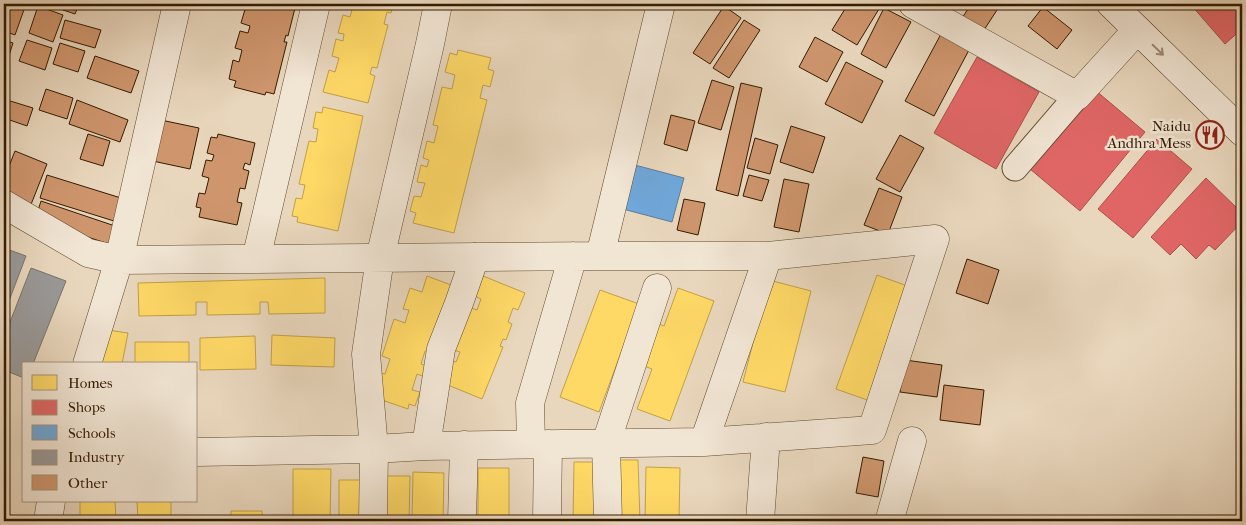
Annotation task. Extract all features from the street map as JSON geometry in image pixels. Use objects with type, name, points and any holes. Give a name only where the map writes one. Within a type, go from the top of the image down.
[{"type":"street","points":[[87,362],[119,260],[177,4]]},
{"type":"street","points":[[256,259],[316,4]]},
{"type":"street","points":[[373,521],[374,449],[366,354],[380,258],[438,4]]},
{"type":"street","points":[[600,256],[661,4]]},
{"type":"street","points":[[913,4],[1078,96]]},
{"type":"street","points":[[1111,4],[1242,132]]},
{"type":"street","points":[[1015,168],[1137,30]]},
{"type":"street","points":[[4,204],[88,253],[119,260],[768,256],[936,239],[872,430],[704,442],[464,445],[374,449],[198,452]]},
{"type":"street","points":[[547,521],[539,444],[530,403],[573,256]]},
{"type":"street","points":[[704,442],[768,256]]},
{"type":"street","points":[[426,446],[441,349],[475,257]]},
{"type":"street","points":[[608,521],[606,443],[657,288]]},
{"type":"street","points":[[760,521],[766,437]]},
{"type":"street","points":[[893,521],[892,515],[912,442]]},
{"type":"street","points":[[462,521],[464,445]]},
{"type":"street","points":[[48,521],[51,502]]},
{"type":"building: Homes","points":[[343,4],[393,4],[391,13],[387,12],[384,24],[388,25],[377,68],[372,67],[370,74],[375,76],[368,103],[323,92],[329,70],[335,72],[339,58],[332,56],[336,39],[343,41],[344,34],[338,33],[343,15],[350,17],[353,6]]},
{"type":"building: Homes","points":[[458,50],[491,58],[488,69],[494,71],[490,87],[483,85],[480,98],[487,100],[454,233],[413,223],[416,213],[410,211],[414,196],[421,197],[425,183],[417,182],[421,165],[427,167],[429,160],[423,158],[427,141],[434,143],[438,126],[433,125],[442,87],[452,89],[455,75],[445,72],[450,53],[457,55]]},
{"type":"building: Homes","points":[[323,107],[363,116],[338,231],[297,222],[298,217],[292,216],[296,198],[302,199],[305,185],[299,184],[309,141],[316,142],[318,129],[313,128],[316,112],[322,113]]},
{"type":"building: Homes","points":[[877,275],[913,288],[873,402],[836,389]]},
{"type":"building: Homes","points":[[427,276],[451,285],[445,303],[434,354],[425,351],[421,364],[428,366],[425,377],[417,374],[412,390],[420,392],[415,406],[409,404],[408,409],[376,398],[377,372],[385,374],[390,359],[382,356],[394,319],[405,323],[409,310],[403,309],[410,288],[422,292]]},
{"type":"building: Homes","points":[[483,276],[525,293],[518,310],[513,308],[508,322],[512,324],[506,340],[503,339],[500,346],[503,347],[482,399],[448,385],[451,360],[456,362],[460,352],[454,350],[469,307],[477,310],[481,299],[475,296]]},
{"type":"building: Homes","points":[[325,278],[325,313],[269,314],[268,302],[260,302],[260,314],[207,315],[207,302],[196,302],[196,315],[139,316],[138,283]]},
{"type":"building: Homes","points":[[769,280],[811,291],[785,392],[743,382]]},
{"type":"building: Homes","points":[[678,288],[714,301],[670,421],[637,409],[652,369],[644,366],[659,324],[664,326]]},
{"type":"building: Homes","points":[[600,290],[639,304],[599,412],[560,397]]},
{"type":"building: Homes","points":[[101,329],[128,333],[122,362],[95,362]]},
{"type":"building: Homes","points":[[272,335],[335,338],[334,367],[271,365]]},
{"type":"building: Homes","points":[[255,336],[256,369],[200,370],[200,338]]},
{"type":"building: Homes","points":[[135,342],[189,342],[189,362],[135,362]]},
{"type":"building: Homes","points":[[612,460],[638,460],[640,521],[614,521]]},
{"type":"building: Homes","points":[[574,462],[604,462],[603,521],[573,521]]},
{"type":"building: Homes","points":[[646,467],[680,468],[679,521],[645,521]]},
{"type":"building: Homes","points":[[478,468],[509,468],[509,521],[478,521]]},
{"type":"building: Homes","points":[[293,469],[331,469],[330,521],[293,521]]},
{"type":"building: Homes","points":[[413,472],[444,473],[443,521],[412,521]]},
{"type":"building: Homes","points":[[383,476],[410,476],[409,521],[383,521]]},
{"type":"building: Homes","points":[[339,480],[370,480],[370,521],[339,521]]},
{"type":"building: Homes","points":[[80,502],[115,502],[116,521],[80,521]]},
{"type":"building: Homes","points":[[137,502],[171,502],[171,521],[138,521]]},
{"type":"building: Homes","points":[[231,511],[262,511],[262,521],[231,521]]},
{"type":"building: Shops","points":[[1195,4],[1242,4],[1242,29],[1225,44],[1192,6]]},
{"type":"building: Shops","points":[[977,57],[1039,92],[996,169],[934,133]]},
{"type":"building: Shops","points":[[1095,90],[1145,132],[1080,211],[1030,169]]},
{"type":"building: Shops","points":[[1157,139],[1192,169],[1133,238],[1098,209]]},
{"type":"building: Shops","points":[[1206,178],[1240,211],[1236,216],[1242,222],[1215,250],[1209,245],[1196,259],[1181,244],[1170,255],[1151,237]]},
{"type":"building: Schools","points":[[631,164],[684,178],[672,222],[619,208]]},
{"type":"building: Industry","points":[[4,248],[26,256],[4,314]]},
{"type":"building: Industry","points":[[31,268],[66,281],[34,362],[22,362],[22,377],[4,370],[5,335]]},
{"type":"building: Other","points":[[4,4],[26,4],[15,35],[4,31]]},
{"type":"building: Other","points":[[45,4],[79,4],[75,14]]},
{"type":"building: Other","points":[[254,4],[292,4],[291,7],[295,8],[288,36],[286,35],[284,42],[287,42],[274,94],[266,92],[265,95],[234,87],[236,81],[229,79],[233,60],[239,62],[242,50],[235,48],[240,31],[248,33],[250,26],[241,23],[246,6],[253,8]]},
{"type":"building: Other","points":[[848,4],[882,4],[857,45],[832,30]]},
{"type":"building: Other","points":[[971,4],[1001,4],[980,36],[959,23]]},
{"type":"building: Other","points":[[38,6],[63,15],[53,42],[29,33]]},
{"type":"building: Other","points":[[724,6],[741,18],[710,64],[693,53]]},
{"type":"building: Other","points":[[1043,7],[1072,30],[1057,49],[1028,26]]},
{"type":"building: Other","points":[[884,8],[911,22],[886,68],[861,54]]},
{"type":"building: Other","points":[[65,20],[101,30],[95,48],[60,38]]},
{"type":"building: Other","points":[[744,20],[760,30],[729,78],[713,68]]},
{"type":"building: Other","points":[[941,34],[969,50],[934,116],[905,101]]},
{"type":"building: Other","points":[[815,37],[843,52],[827,82],[799,67]]},
{"type":"building: Other","points":[[4,40],[13,43],[4,71]]},
{"type":"building: Other","points":[[27,40],[52,48],[45,70],[19,61]]},
{"type":"building: Other","points":[[60,43],[85,51],[78,72],[53,64]]},
{"type":"building: Other","points":[[95,56],[139,71],[131,93],[87,78]]},
{"type":"building: Other","points":[[846,62],[883,81],[862,123],[825,104]]},
{"type":"building: Other","points":[[712,80],[734,87],[721,130],[698,123]]},
{"type":"building: Other","points":[[741,83],[762,88],[738,196],[716,190]]},
{"type":"building: Other","points":[[46,89],[73,98],[67,119],[39,110]]},
{"type":"building: Other","points":[[7,100],[33,108],[27,126],[4,118]]},
{"type":"building: Other","points":[[77,100],[128,120],[120,142],[69,124]]},
{"type":"building: Other","points":[[671,115],[695,121],[687,151],[664,144]]},
{"type":"building: Other","points":[[156,119],[199,128],[190,169],[148,160]]},
{"type":"building: Other","points":[[791,126],[825,137],[813,173],[780,162]]},
{"type":"building: Other","points":[[88,134],[110,141],[103,166],[80,159]]},
{"type":"building: Other","points":[[218,134],[255,143],[250,165],[245,163],[243,169],[249,171],[245,189],[240,188],[237,202],[242,203],[237,225],[199,217],[201,208],[196,207],[199,193],[205,194],[209,178],[202,176],[206,160],[212,161],[214,155],[207,153],[211,137],[217,138]]},
{"type":"building: Other","points":[[900,135],[924,148],[900,192],[876,179]]},
{"type":"building: Other","points":[[755,138],[778,145],[770,174],[747,168]]},
{"type":"building: Other","points":[[15,151],[47,164],[30,207],[4,197],[4,179]]},
{"type":"building: Other","points":[[47,175],[121,198],[114,221],[40,198]]},
{"type":"building: Other","points":[[749,175],[769,180],[762,201],[743,196]]},
{"type":"building: Other","points":[[784,179],[809,184],[799,232],[774,227]]},
{"type":"building: Other","points":[[879,188],[902,197],[888,234],[864,225]]},
{"type":"building: Other","points":[[684,199],[705,203],[698,235],[677,230]]},
{"type":"building: Other","points":[[41,201],[115,226],[109,244],[35,220]]},
{"type":"building: Other","points":[[967,259],[999,270],[988,304],[956,293]]},
{"type":"building: Other","points":[[905,360],[942,365],[937,397],[900,392]]},
{"type":"building: Other","points":[[944,385],[984,390],[980,425],[940,420]]},
{"type":"building: Other","points":[[863,457],[884,461],[878,497],[856,493]]},
{"type":"place","name":"Naidu Andhra Mess","points":[[1210,135]]}]
